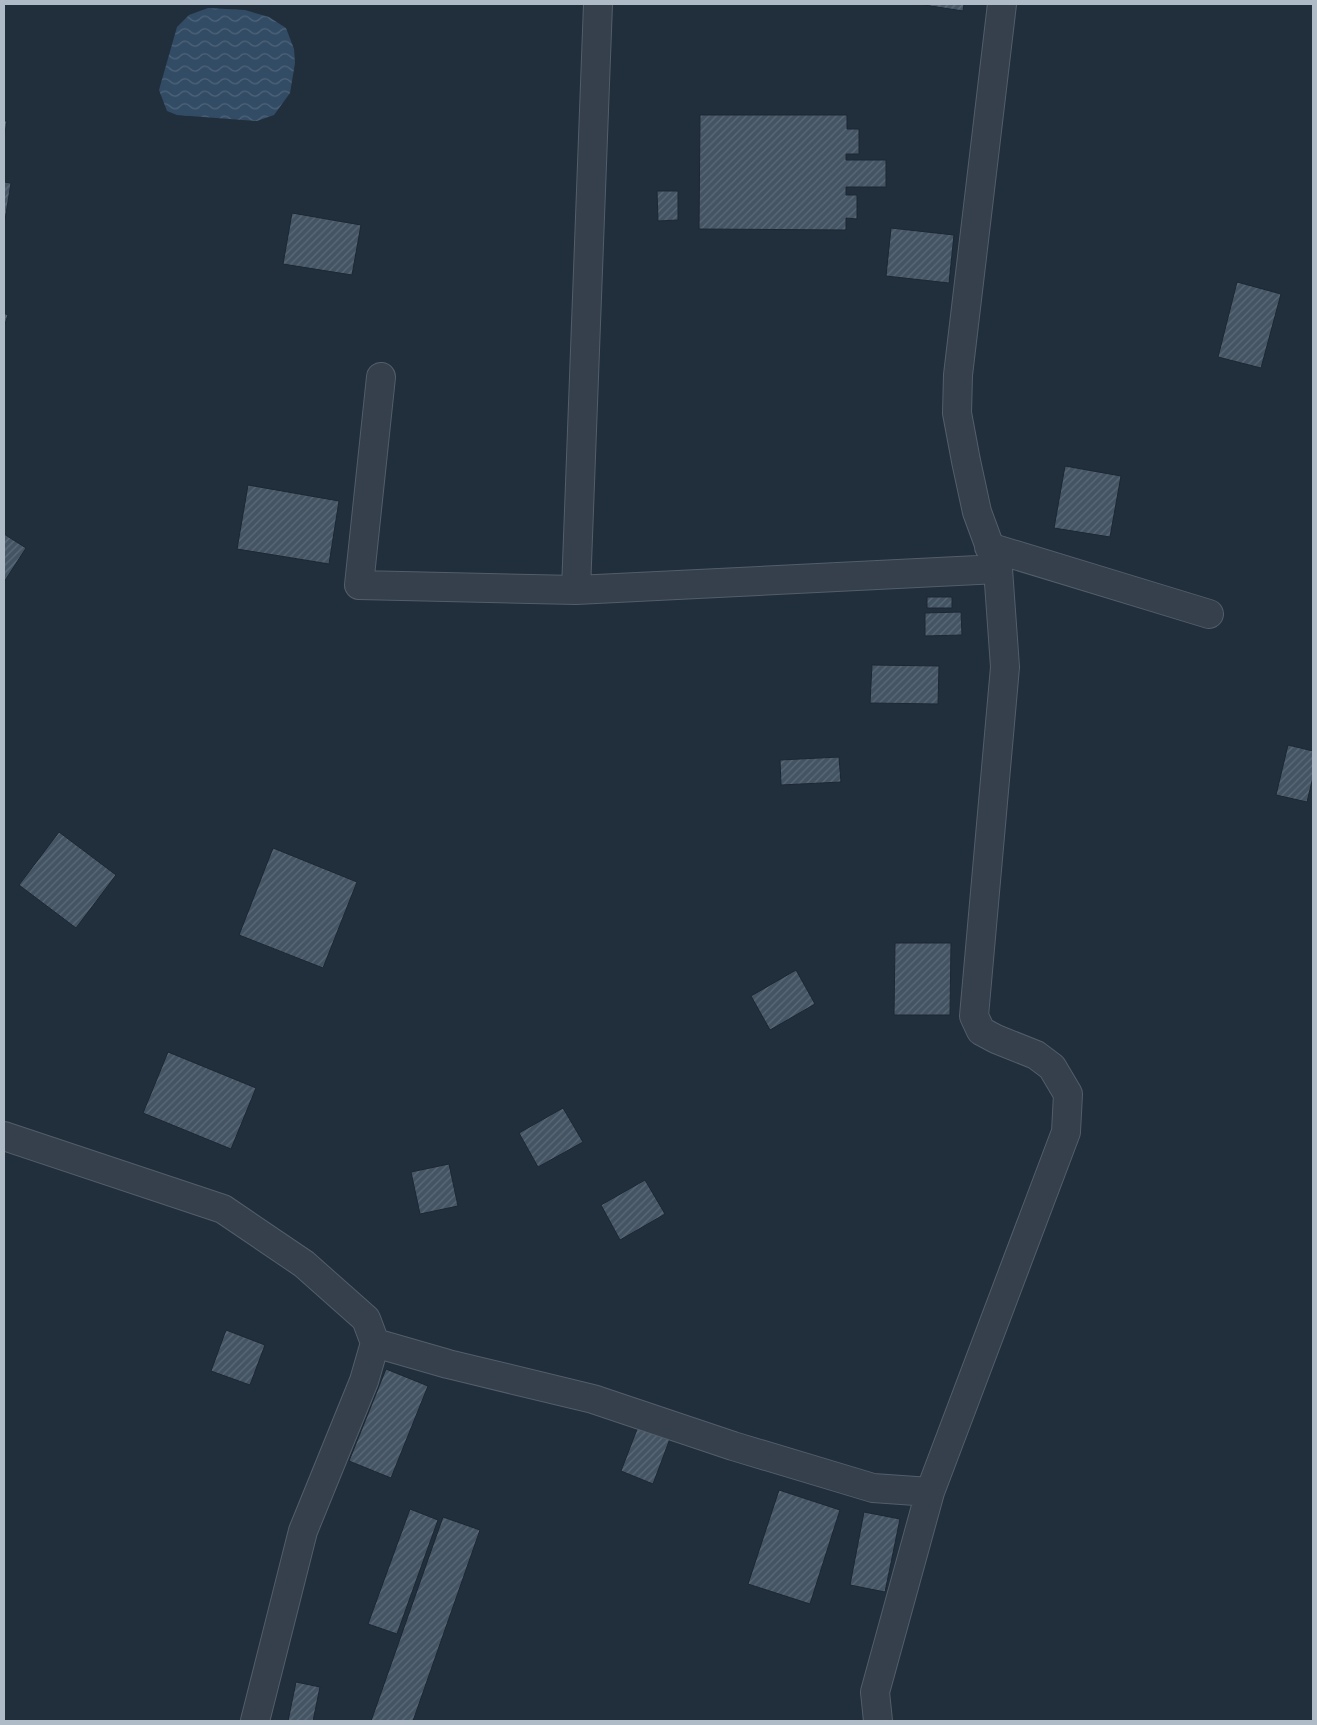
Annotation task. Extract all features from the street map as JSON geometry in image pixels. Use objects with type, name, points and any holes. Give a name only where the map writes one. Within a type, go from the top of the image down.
[{"type":"street","points":[[576,590],[598,4]]},
{"type":"street","points":[[878,1721],[875,1692],[930,1492],[1066,1132],[1068,1094],[1052,1067],[1036,1055],[996,1039],[981,1030],[974,1016],[1005,667],[994,558],[977,512],[957,413],[966,306],[1002,4]]},
{"type":"street","points":[[381,377],[359,585],[576,590],[994,558],[1209,614]]},
{"type":"street","points":[[4,1136],[223,1209],[304,1264],[366,1319],[375,1343],[364,1381],[303,1531],[255,1721]]},
{"type":"street","points":[[375,1343],[448,1364],[593,1399],[733,1446],[873,1488],[930,1492]]},
{"type":"water","points":[[208,8],[245,10],[269,17],[286,28],[294,49],[295,63],[290,93],[274,115],[257,121],[177,115],[167,111],[159,90],[177,27],[189,15]]},
{"type":"building","points":[[918,4],[964,4],[963,11]]},
{"type":"building","points":[[700,115],[847,115],[847,129],[859,129],[859,154],[846,154],[846,160],[886,160],[886,187],[846,187],[846,195],[857,195],[857,219],[846,218],[846,230],[699,229]]},
{"type":"building","points":[[4,121],[7,121],[4,139]]},
{"type":"building","points":[[4,182],[11,183],[5,220],[4,220]]},
{"type":"building","points":[[657,191],[678,191],[678,220],[658,221]]},
{"type":"building","points":[[292,213],[361,225],[352,275],[283,264]]},
{"type":"building","points":[[891,228],[954,235],[949,283],[886,276]]},
{"type":"building","points":[[1237,282],[1281,294],[1261,368],[1218,357]]},
{"type":"building","points":[[4,313],[8,315],[4,327]]},
{"type":"building","points":[[1065,466],[1121,476],[1110,537],[1054,528]]},
{"type":"building","points":[[248,485],[339,501],[329,564],[237,549]]},
{"type":"building","points":[[4,534],[26,548],[4,582]]},
{"type":"building","points":[[927,597],[952,597],[952,608],[927,608]]},
{"type":"building","points":[[961,612],[962,635],[925,636],[925,613]]},
{"type":"building","points":[[872,665],[939,666],[938,704],[870,703]]},
{"type":"building","points":[[1288,745],[1313,751],[1313,777],[1307,802],[1276,795]]},
{"type":"building","points":[[839,757],[841,782],[781,785],[780,760]]},
{"type":"building","points":[[59,832],[116,875],[76,928],[19,885]]},
{"type":"building","points":[[273,848],[357,882],[323,968],[239,935]]},
{"type":"building","points":[[895,943],[951,943],[950,1015],[894,1015]]},
{"type":"building","points":[[796,970],[815,1004],[770,1030],[751,996]]},
{"type":"building","points":[[168,1052],[256,1088],[231,1149],[143,1113]]},
{"type":"building","points":[[563,1108],[583,1142],[538,1167],[519,1133]]},
{"type":"building","points":[[449,1164],[458,1206],[420,1214],[411,1172]]},
{"type":"building","points":[[645,1180],[665,1214],[620,1240],[601,1205]]},
{"type":"building","points":[[226,1330],[265,1345],[250,1385],[211,1371]]},
{"type":"building","points":[[386,1369],[428,1386],[391,1478],[349,1461]]},
{"type":"building","points":[[639,1424],[671,1436],[653,1484],[621,1471]]},
{"type":"building","points":[[779,1490],[840,1510],[810,1604],[748,1584]]},
{"type":"building","points":[[410,1509],[438,1520],[397,1634],[368,1624]]},
{"type":"building","points":[[864,1512],[900,1519],[885,1592],[850,1585]]},
{"type":"building","points":[[443,1517],[480,1530],[413,1721],[371,1721]]},
{"type":"building","points":[[296,1682],[320,1687],[313,1721],[288,1721]]}]
